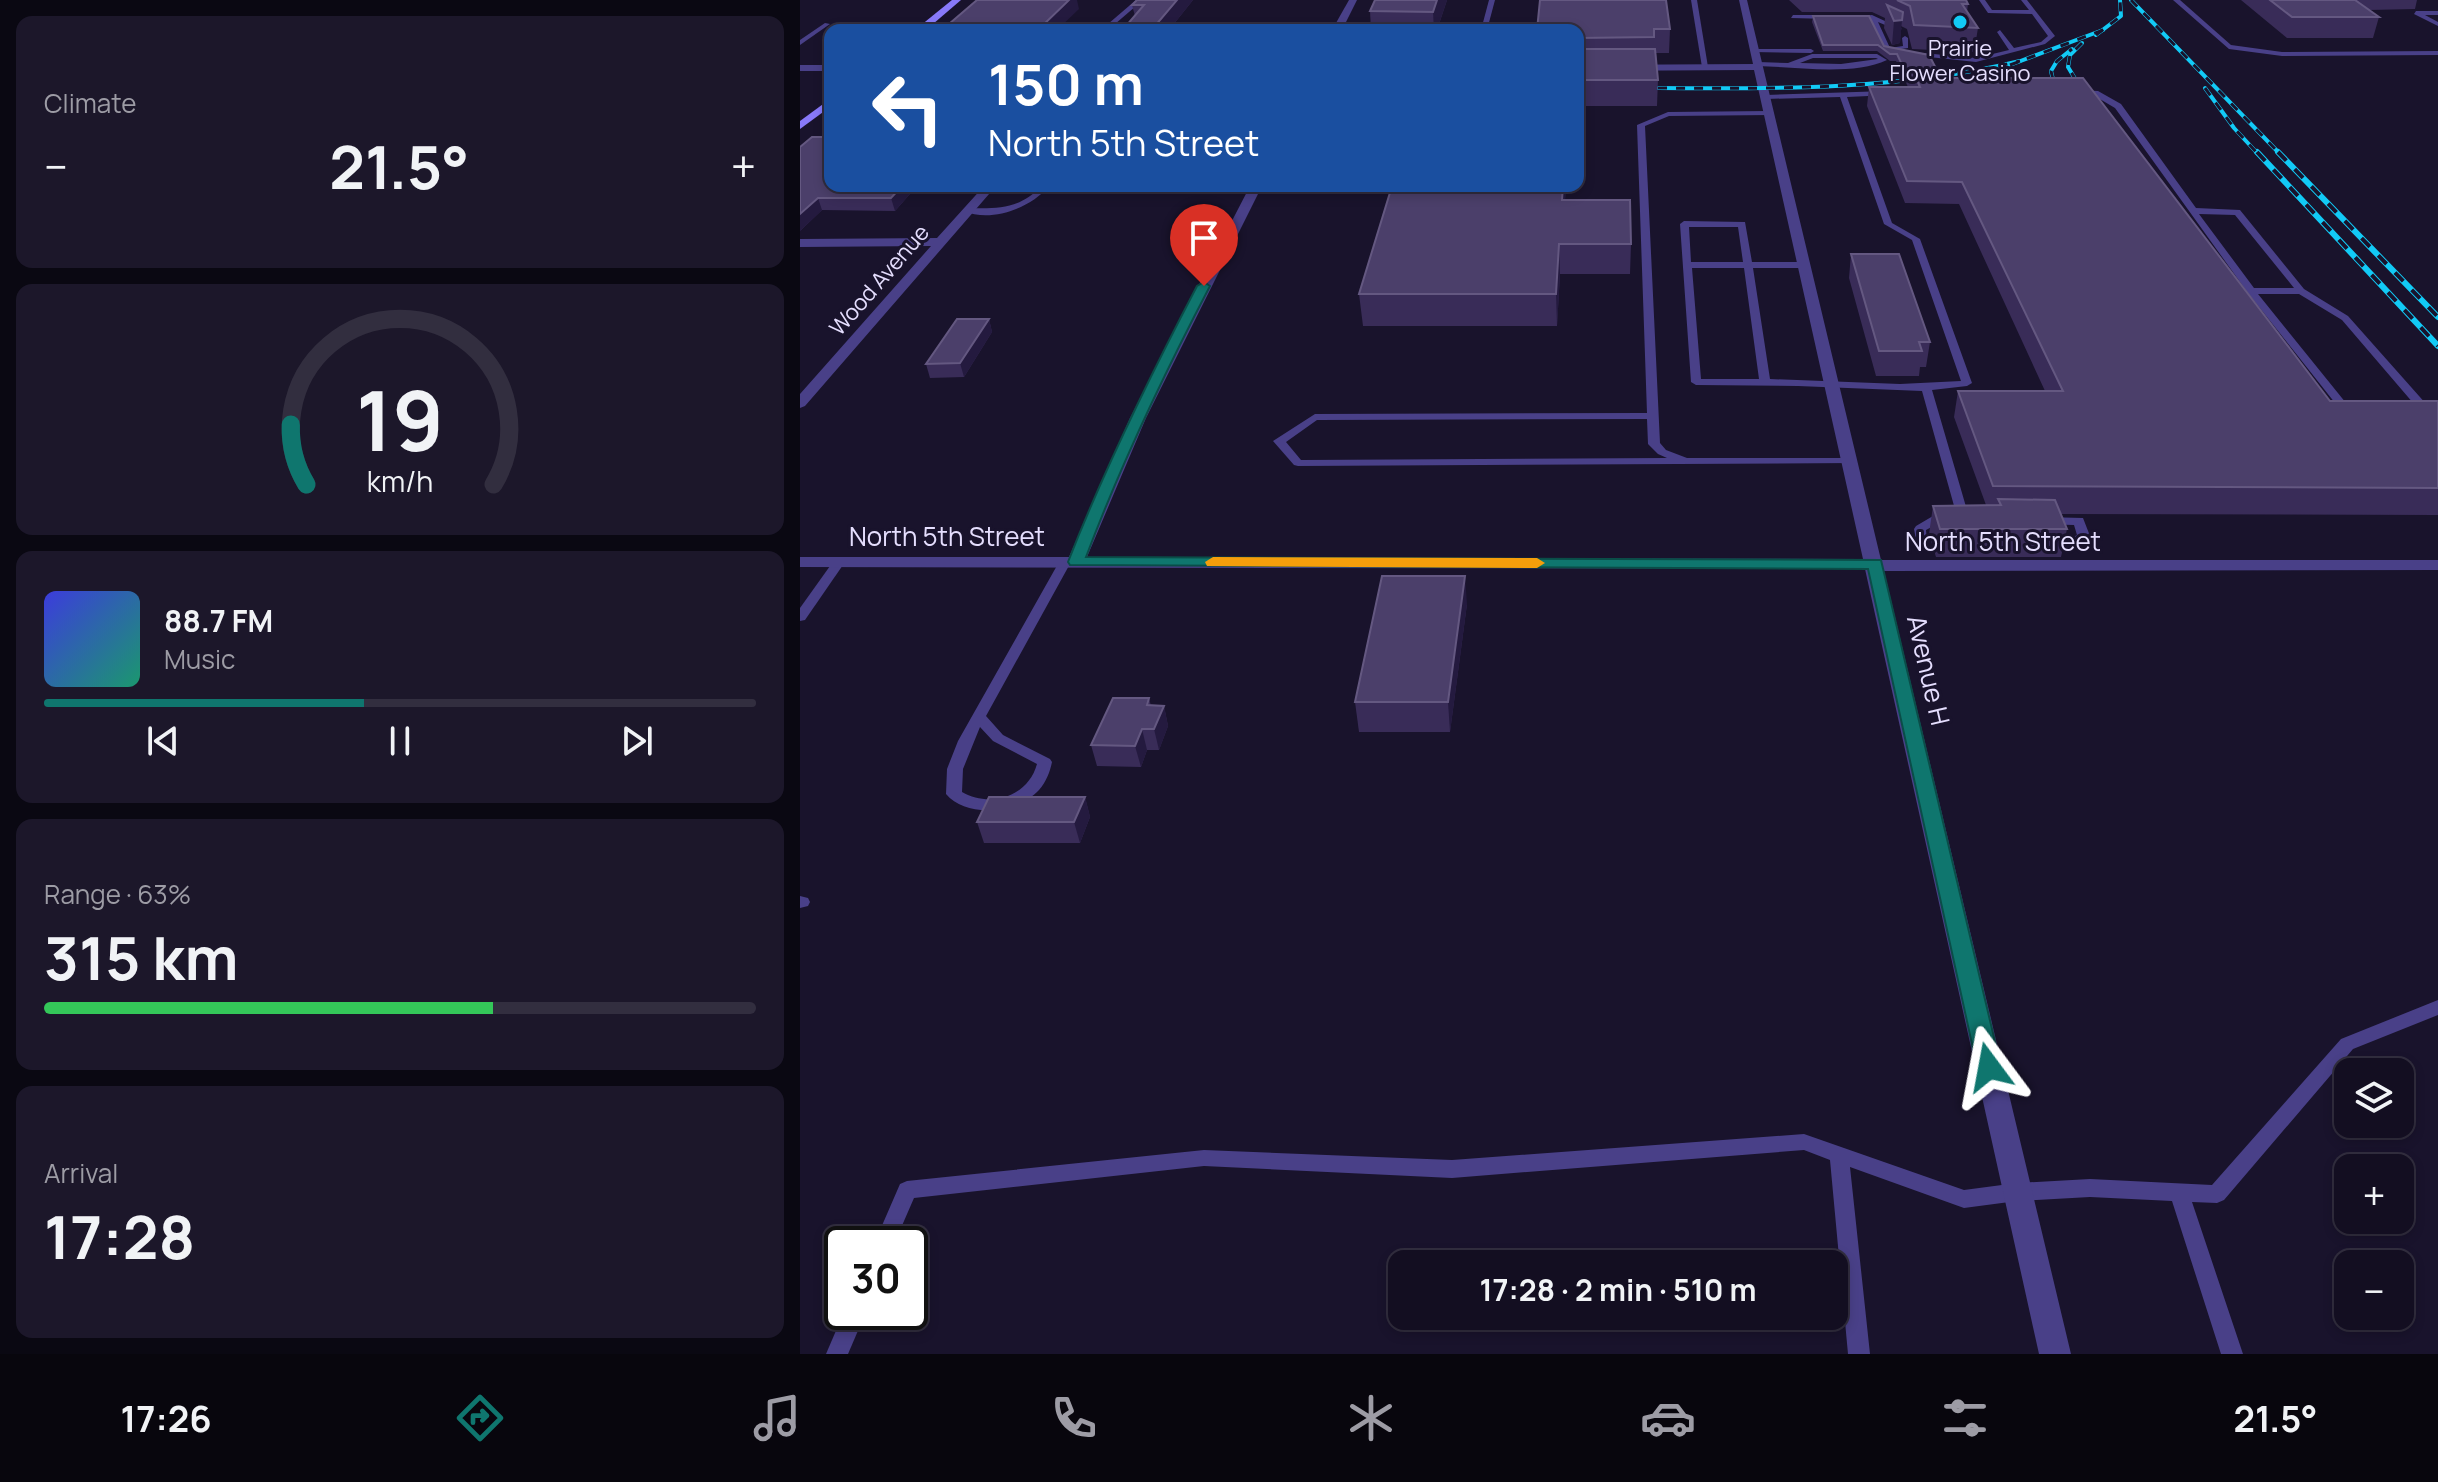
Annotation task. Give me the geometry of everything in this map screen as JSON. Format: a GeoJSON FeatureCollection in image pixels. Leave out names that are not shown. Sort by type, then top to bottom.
{"type":"FeatureCollection","features":[{"type":"Feature","properties":{"kind":"main road"},"geometry":{"type":"LineString","coordinates":[[927,24],[957,0]]}},
{"type":"Feature","properties":{"kind":"main road"},"geometry":{"type":"LineString","coordinates":[[800,126],[824,107]]}},
{"type":"Feature","properties":{"kind":"street"},"geometry":{"type":"LineString","coordinates":[[1340,24],[1353,0]]}},
{"type":"Feature","properties":{"kind":"street","name":"Avenue H"},"geometry":{"type":"LineString","coordinates":[[1743,0],[2055,1354]]}},
{"type":"Feature","properties":{"kind":"street"},"geometry":{"type":"LineString","coordinates":[[1584,68],[1758,66]]}},
{"type":"Feature","properties":{"kind":"street"},"geometry":{"type":"LineString","coordinates":[[800,68],[824,68]]}},
{"type":"Feature","properties":{"kind":"street","name":"Wood Avenue"},"geometry":{"type":"LineString","coordinates":[[800,403],[985,192]]}},
{"type":"Feature","properties":{"kind":"street"},"geometry":{"type":"LineString","coordinates":[[1070,562],[1164,361],[1253,192]]}},
{"type":"Feature","properties":{"kind":"street"},"geometry":{"type":"LineString","coordinates":[[800,243],[941,242]]}},
{"type":"Feature","properties":{"kind":"street","name":"North 5th Street"},"geometry":{"type":"LineString","coordinates":[[800,562],[1875,564],[1893,567],[2438,565]]}},
{"type":"Feature","properties":{"kind":"lane"},"geometry":{"type":"LineString","coordinates":[[1111,24],[1140,0]]}},
{"type":"Feature","properties":{"kind":"lane"},"geometry":{"type":"LineString","coordinates":[[1486,24],[1492,0]]}},
{"type":"Feature","properties":{"kind":"lane"},"geometry":{"type":"LineString","coordinates":[[1694,0],[1705,67]]}},
{"type":"Feature","properties":{"kind":"lane"},"geometry":{"type":"LineString","coordinates":[[1982,0],[1990,12],[2033,12]]}},
{"type":"Feature","properties":{"kind":"lane"},"geometry":{"type":"LineString","coordinates":[[1888,50],[1953,60],[1976,60],[2043,43],[2052,36],[2024,0]]}},
{"type":"Feature","properties":{"kind":"lane"},"geometry":{"type":"LineString","coordinates":[[2176,0],[2229,47],[2239,50],[2282,54],[2438,53]]}},
{"type":"Feature","properties":{"kind":"lane"},"geometry":{"type":"LineString","coordinates":[[2438,13],[2416,13],[2438,24]]}},
{"type":"Feature","properties":{"kind":"lane"},"geometry":{"type":"LineString","coordinates":[[1755,51],[1888,50],[1906,47],[1904,35],[1872,17],[1793,17]]}},
{"type":"Feature","properties":{"kind":"lane"},"geometry":{"type":"LineString","coordinates":[[1872,17],[1888,50]]}},
{"type":"Feature","properties":{"kind":"lane"},"geometry":{"type":"LineString","coordinates":[[800,43],[824,26]]}},
{"type":"Feature","properties":{"kind":"lane"},"geometry":{"type":"LineString","coordinates":[[2000,32],[2013,51]]}},
{"type":"Feature","properties":{"kind":"lane"},"geometry":{"type":"LineString","coordinates":[[1758,66],[1875,63],[1884,60],[1877,56],[1812,56],[1791,64]]}},
{"type":"Feature","properties":{"kind":"lane"},"geometry":{"type":"LineString","coordinates":[[1766,97],[1904,92]]}},
{"type":"Feature","properties":{"kind":"lane"},"geometry":{"type":"LineString","coordinates":[[2069,92],[2095,93],[2118,106],[2251,291],[2343,406],[2359,407]]}},
{"type":"Feature","properties":{"kind":"lane"},"geometry":{"type":"LineString","coordinates":[[1765,383],[1742,224],[1684,224],[1696,382],[1832,384],[1927,390],[1967,383],[1916,239],[1888,224],[1843,95]]}},
{"type":"Feature","properties":{"kind":"lane"},"geometry":{"type":"LineString","coordinates":[[1686,461],[1662,452],[1654,444],[1641,125],[1668,114],[1769,113]]}},
{"type":"Feature","properties":{"kind":"lane"},"geometry":{"type":"LineString","coordinates":[[968,211],[1007,211],[1024,206],[1039,192]]}},
{"type":"Feature","properties":{"kind":"lane"},"geometry":{"type":"LineString","coordinates":[[2193,211],[2237,212],[2301,291],[2345,318],[2423,407],[2407,407]]}},
{"type":"Feature","properties":{"kind":"lane"},"geometry":{"type":"LineString","coordinates":[[1687,265],[1805,265]]}},
{"type":"Feature","properties":{"kind":"lane"},"geometry":{"type":"LineString","coordinates":[[2251,291],[2301,291]]}},
{"type":"Feature","properties":{"kind":"lane"},"geometry":{"type":"LineString","coordinates":[[1927,390],[1964,520]]}},
{"type":"Feature","properties":{"kind":"lane"},"geometry":{"type":"LineString","coordinates":[[1653,416],[1315,417],[1279,441],[1298,463],[1851,461]]}},
{"type":"Feature","properties":{"kind":"lane"},"geometry":{"type":"LineString","coordinates":[[1921,542],[1920,529],[1937,519],[1979,520]]}},
{"type":"Feature","properties":{"kind":"lane"},"geometry":{"type":"LineString","coordinates":[[2036,521],[2079,521],[2084,536],[2065,547]]}},
{"type":"Feature","properties":{"kind":"lane"},"geometry":{"type":"LineString","coordinates":[[800,617],[839,562]]}},
{"type":"Feature","properties":{"kind":"lane"},"geometry":{"type":"LineString","coordinates":[[978,716],[998,738],[1045,762],[1044,775],[1031,791],[1005,803],[985,806],[963,802],[954,794],[955,769],[978,716],[1070,562]]}},
{"type":"Feature","properties":{"kind":"lane"},"geometry":{"type":"LineString","coordinates":[[892,1226],[907,1190],[1204,1158],[1452,1169],[1804,1142],[1964,1199],[2090,1188],[2217,1194],[2347,1044],[2438,1007]]}},
{"type":"Feature","properties":{"kind":"lane"},"geometry":{"type":"LineString","coordinates":[[1839,1155],[1859,1354]]}},
{"type":"Feature","properties":{"kind":"lane"},"geometry":{"type":"LineString","coordinates":[[2179,1192],[2232,1354]]}},
{"type":"Feature","properties":{"kind":"lane"},"geometry":{"type":"LineString","coordinates":[[837,1354],[847,1330]]}},
{"type":"Feature","properties":{"kind":"building"},"geometry":{"type":"Polygon","coordinates":[[[977,0],[1069,0],[1044,24],[949,24],[977,0]]]}},
{"type":"Feature","properties":{"kind":"building"},"geometry":{"type":"Polygon","coordinates":[[[1137,0],[1177,0],[1157,24],[1128,24],[1144,5],[1132,5],[1137,0]]]}},
{"type":"Feature","properties":{"kind":"building"},"geometry":{"type":"Polygon","coordinates":[[[1375,0],[1437,0],[1433,12],[1370,11],[1375,0]]]}},
{"type":"Feature","properties":{"kind":"building"},"geometry":{"type":"Polygon","coordinates":[[[1540,0],[1666,0],[1670,29],[1654,29],[1654,37],[1584,38],[1584,24],[1538,24],[1540,0]]]}},
{"type":"Feature","properties":{"kind":"building"},"geometry":{"type":"Polygon","coordinates":[[[1897,0],[1966,0],[1968,4],[1962,4],[1978,28],[1914,25],[1910,6],[1897,0]]]}},
{"type":"Feature","properties":{"kind":"building"},"geometry":{"type":"Polygon","coordinates":[[[2270,0],[2355,0],[2379,17],[2292,17],[2270,0]]]}},
{"type":"Feature","properties":{"kind":"building"},"geometry":{"type":"Polygon","coordinates":[[[1887,5],[1903,12],[1902,20],[1894,21],[1887,5]]]}},
{"type":"Feature","properties":{"kind":"building"},"geometry":{"type":"Polygon","coordinates":[[[1813,16],[1869,16],[1884,46],[1929,55],[1941,78],[1909,80],[1897,54],[1890,54],[1878,45],[1823,45],[1813,16]]]}},
{"type":"Feature","properties":{"kind":"building"},"geometry":{"type":"Polygon","coordinates":[[[1584,49],[1655,49],[1658,80],[1584,80],[1584,49]]]}},
{"type":"Feature","properties":{"kind":"building"},"geometry":{"type":"Polygon","coordinates":[[[1916,78],[2083,78],[2330,401],[2438,401],[2438,488],[1993,486],[1958,391],[2063,391],[1962,182],[1907,181],[1869,87],[1920,87],[1916,78]]]}},
{"type":"Feature","properties":{"kind":"building"},"geometry":{"type":"Polygon","coordinates":[[[812,137],[824,137],[824,192],[896,192],[891,198],[818,198],[800,214],[800,147],[812,137]]]}},
{"type":"Feature","properties":{"kind":"building"},"geometry":{"type":"Polygon","coordinates":[[[1390,192],[1563,192],[1562,200],[1630,200],[1631,244],[1559,244],[1556,294],[1359,294],[1390,192]]]}},
{"type":"Feature","properties":{"kind":"building"},"geometry":{"type":"Polygon","coordinates":[[[1851,254],[1899,254],[1930,342],[1919,342],[1922,351],[1879,351],[1851,254]]]}},
{"type":"Feature","properties":{"kind":"building"},"geometry":{"type":"Polygon","coordinates":[[[957,319],[989,319],[960,363],[926,364],[957,319]]]}},
{"type":"Feature","properties":{"kind":"building"},"geometry":{"type":"Polygon","coordinates":[[[1998,499],[2055,500],[2067,529],[1940,529],[1933,506],[2001,505],[1998,499]]]}},
{"type":"Feature","properties":{"kind":"building"},"geometry":{"type":"Polygon","coordinates":[[[1382,576],[1465,576],[1448,702],[1355,702],[1382,576]]]}},
{"type":"Feature","properties":{"kind":"building"},"geometry":{"type":"Polygon","coordinates":[[[1113,698],[1149,698],[1147,705],[1164,706],[1154,729],[1142,729],[1135,746],[1091,745],[1113,698]]]}},
{"type":"Feature","properties":{"kind":"building"},"geometry":{"type":"Polygon","coordinates":[[[989,797],[1085,797],[1074,822],[977,822],[989,797]]]}},
{"type":"Feature","properties":{"kind":"railway"},"geometry":{"type":"LineString","coordinates":[[2102,30],[2121,16],[2120,0]]}},
{"type":"Feature","properties":{"kind":"railway"},"geometry":{"type":"LineString","coordinates":[[2131,0],[2280,154]]}},
{"type":"Feature","properties":{"kind":"railway"},"geometry":{"type":"LineString","coordinates":[[2010,65],[2102,30]]}},
{"type":"Feature","properties":{"kind":"railway"},"geometry":{"type":"LineString","coordinates":[[2096,35],[2102,30]]}},
{"type":"Feature","properties":{"kind":"railway"},"geometry":{"type":"LineString","coordinates":[[2082,43],[2070,55],[2068,67],[2086,97]]}},
{"type":"Feature","properties":{"kind":"railway"},"geometry":{"type":"LineString","coordinates":[[2057,97],[2051,71],[2057,61],[2072,49]]}},
{"type":"Feature","properties":{"kind":"railway"},"geometry":{"type":"LineString","coordinates":[[1658,88],[1795,88],[1885,83],[1975,71],[2020,61]]}},
{"type":"Feature","properties":{"kind":"railway"},"geometry":{"type":"LineString","coordinates":[[2205,88],[2234,128],[2258,154]]}},
{"type":"Feature","properties":{"kind":"railway"},"geometry":{"type":"LineString","coordinates":[[2257,152],[2438,346]]}},
{"type":"Feature","properties":{"kind":"railway"},"geometry":{"type":"LineString","coordinates":[[2278,152],[2438,317]]}},
{"type":"Feature","properties":{"kind":"slow traffic"},"geometry":{"type":"LineString","coordinates":[[1213,562],[1537,563]]}},
{"type":"Feature","properties":{"kind":"place","name":"Prairie Flower Casino"},"geometry":{"type":"Point","coordinates":[1960,22]}},
{"type":"Feature","properties":{"kind":"route"},"geometry":{"type":"LineString","coordinates":[[1204,286],[1164,361],[1101,497],[1076,562],[1875,564],[1989,1067]]}}]}
